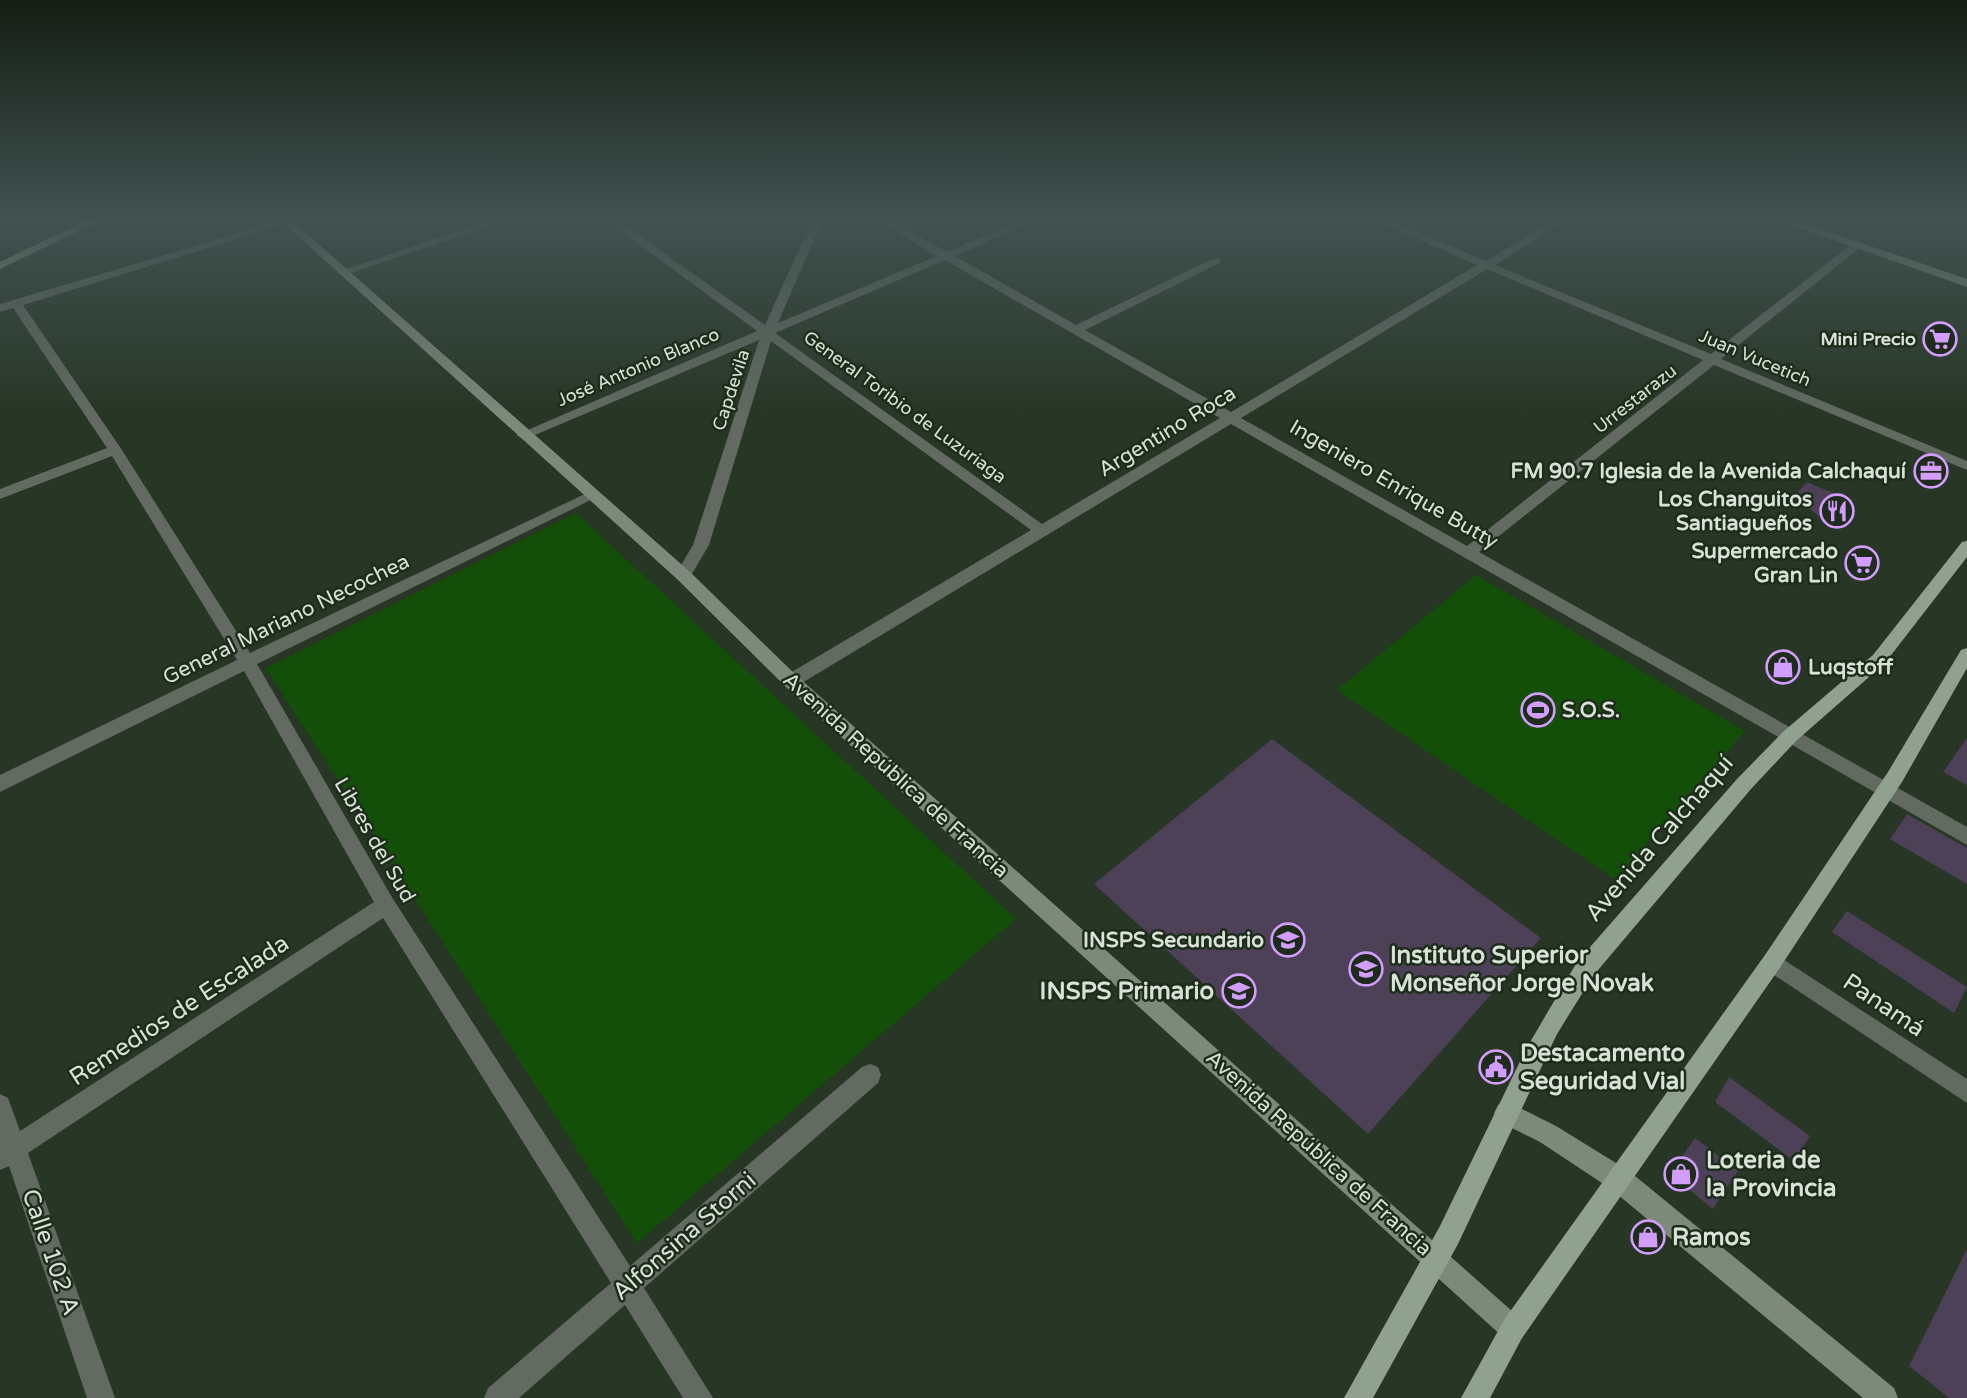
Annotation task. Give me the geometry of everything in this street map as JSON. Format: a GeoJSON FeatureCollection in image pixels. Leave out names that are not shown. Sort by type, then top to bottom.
{"type":"FeatureCollection","features":[{"type":"Feature","properties":{"kind":"main road","name":"Avenida República de Francia"},"geometry":{"type":"LineString","coordinates":[[356,283],[523,435],[684,575],[791,681],[1513,1329]]}},
{"type":"Feature","properties":{"kind":"main road","name":"Avenida Calchaquí"},"geometry":{"type":"LineString","coordinates":[[1358,1398],[1437,1258],[1506,1113],[1569,992],[1585,969],[1744,784],[1790,736],[1879,659],[1967,546]]}},
{"type":"Feature","properties":{"kind":"main road"},"geometry":{"type":"LineString","coordinates":[[1475,1398],[1513,1329],[1772,962],[1885,791],[1967,654]]}},
{"type":"Feature","properties":{"kind":"main road"},"geometry":{"type":"LineString","coordinates":[[1506,1113],[1548,1134],[1620,1180],[1884,1398]]}},
{"type":"Feature","properties":{"kind":"street"},"geometry":{"type":"LineString","coordinates":[[8,306],[81,283]]}},
{"type":"Feature","properties":{"kind":"street","name":"General Toribio de Luzuriaga"},"geometry":{"type":"LineString","coordinates":[[700,283],[1041,530]]}},
{"type":"Feature","properties":{"kind":"street","name":"Capdevila"},"geometry":{"type":"LineString","coordinates":[[684,575],[701,545],[768,331],[789,283]]}},
{"type":"Feature","properties":{"kind":"street","name":"José Antonio Blanco"},"geometry":{"type":"LineString","coordinates":[[523,435],[882,283]]}},
{"type":"Feature","properties":{"kind":"street","name":"Ingeniero Enrique Butty"},"geometry":{"type":"LineString","coordinates":[[994,283],[1967,837]]}},
{"type":"Feature","properties":{"kind":"street"},"geometry":{"type":"LineString","coordinates":[[1075,330],[1171,283]]}},
{"type":"Feature","properties":{"kind":"street","name":"Argentino Roca"},"geometry":{"type":"LineString","coordinates":[[791,681],[1456,283]]}},
{"type":"Feature","properties":{"kind":"street","name":"Juan Vucetich"},"geometry":{"type":"LineString","coordinates":[[1530,283],[1967,466]]}},
{"type":"Feature","properties":{"kind":"street","name":"Urrestarazu"},"geometry":{"type":"LineString","coordinates":[[1468,553],[1809,283]]}},
{"type":"Feature","properties":{"kind":"street","name":"Libres del Sud"},"geometry":{"type":"LineString","coordinates":[[8,306],[115,450],[247,662],[386,905],[699,1398]]}},
{"type":"Feature","properties":{"kind":"street"},"geometry":{"type":"LineString","coordinates":[[0,494],[115,450]]}},
{"type":"Feature","properties":{"kind":"street","name":"General Mariano Necochea"},"geometry":{"type":"LineString","coordinates":[[0,784],[592,496]]}},
{"type":"Feature","properties":{"kind":"street","name":"Remedios de Escalada"},"geometry":{"type":"LineString","coordinates":[[7,1154],[386,905]]}},
{"type":"Feature","properties":{"kind":"street","name":"Panamá"},"geometry":{"type":"LineString","coordinates":[[1772,962],[1967,1092]]}},
{"type":"Feature","properties":{"kind":"street","name":"Alfonsina Storni"},"geometry":{"type":"LineString","coordinates":[[498,1398],[870,1074]]}},
{"type":"Feature","properties":{"kind":"street","name":"Calle 102 A"},"geometry":{"type":"LineString","coordinates":[[0,1106],[7,1154],[101,1398]]}},
{"type":"Feature","properties":{"kind":"green space"},"geometry":{"type":"Polygon","coordinates":[[[576,513],[1016,919],[637,1243],[266,668],[576,513]]]}},
{"type":"Feature","properties":{"kind":"green space","name":"S.O.S."},"geometry":{"type":"Polygon","coordinates":[[[1476,575],[1745,731],[1616,880],[1337,690],[1476,575]]]}},
{"type":"Feature","properties":{"kind":"building"},"geometry":{"type":"Polygon","coordinates":[[[1807,482],[1845,498],[1826,521],[1793,497],[1807,482]]]}},
{"type":"Feature","properties":{"kind":"building"},"geometry":{"type":"Polygon","coordinates":[[[1967,738],[1967,785],[1943,772],[1967,738]]]}},
{"type":"Feature","properties":{"kind":"building"},"geometry":{"type":"Polygon","coordinates":[[[1272,739],[1541,938],[1368,1134],[1094,884],[1272,739]]]}},
{"type":"Feature","properties":{"kind":"building"},"geometry":{"type":"Polygon","coordinates":[[[1907,814],[1967,848],[1967,884],[1890,839],[1907,814]]]}},
{"type":"Feature","properties":{"kind":"building"},"geometry":{"type":"Polygon","coordinates":[[[1847,911],[1967,987],[1954,1013],[1832,932],[1847,911]]]}},
{"type":"Feature","properties":{"kind":"building"},"geometry":{"type":"Polygon","coordinates":[[[1729,1077],[1810,1136],[1794,1161],[1715,1102],[1729,1077]]]}},
{"type":"Feature","properties":{"kind":"building"},"geometry":{"type":"Polygon","coordinates":[[[1695,1138],[1738,1171],[1713,1209],[1670,1174],[1695,1138]]]}},
{"type":"Feature","properties":{"kind":"building"},"geometry":{"type":"Polygon","coordinates":[[[1967,1249],[1967,1398],[1949,1398],[1909,1366],[1967,1249]]]}},
{"type":"Feature","properties":{"kind":"place","name":"Mini Precio"},"geometry":{"type":"Point","coordinates":[1940,339]}},
{"type":"Feature","properties":{"kind":"place","name":"FM 90.7 Iglesia de la Avenida Calchaquí"},"geometry":{"type":"Point","coordinates":[1931,471]}},
{"type":"Feature","properties":{"kind":"place","name":"Los Changuitos Santiagueños"},"geometry":{"type":"Point","coordinates":[1837,511]}},
{"type":"Feature","properties":{"kind":"place","name":"Supermercado Gran Lin"},"geometry":{"type":"Point","coordinates":[1862,563]}},
{"type":"Feature","properties":{"kind":"place","name":"Luqstoff"},"geometry":{"type":"Point","coordinates":[1783,667]}},
{"type":"Feature","properties":{"kind":"place","name":"S.O.S."},"geometry":{"type":"Point","coordinates":[1538,710]}},
{"type":"Feature","properties":{"kind":"place","name":"INSPS Secundario"},"geometry":{"type":"Point","coordinates":[1288,940]}},
{"type":"Feature","properties":{"kind":"place","name":"Instituto Superior Monseñor Jorge Novak"},"geometry":{"type":"Point","coordinates":[1366,969]}},
{"type":"Feature","properties":{"kind":"place","name":"INSPS Primario"},"geometry":{"type":"Point","coordinates":[1239,991]}},
{"type":"Feature","properties":{"kind":"place","name":"Destacamento Seguridad Vial"},"geometry":{"type":"Point","coordinates":[1496,1067]}},
{"type":"Feature","properties":{"kind":"place","name":"Loteria de la Provincia"},"geometry":{"type":"Point","coordinates":[1681,1174]}},
{"type":"Feature","properties":{"kind":"place","name":"Ramos"},"geometry":{"type":"Point","coordinates":[1648,1237]}}]}
